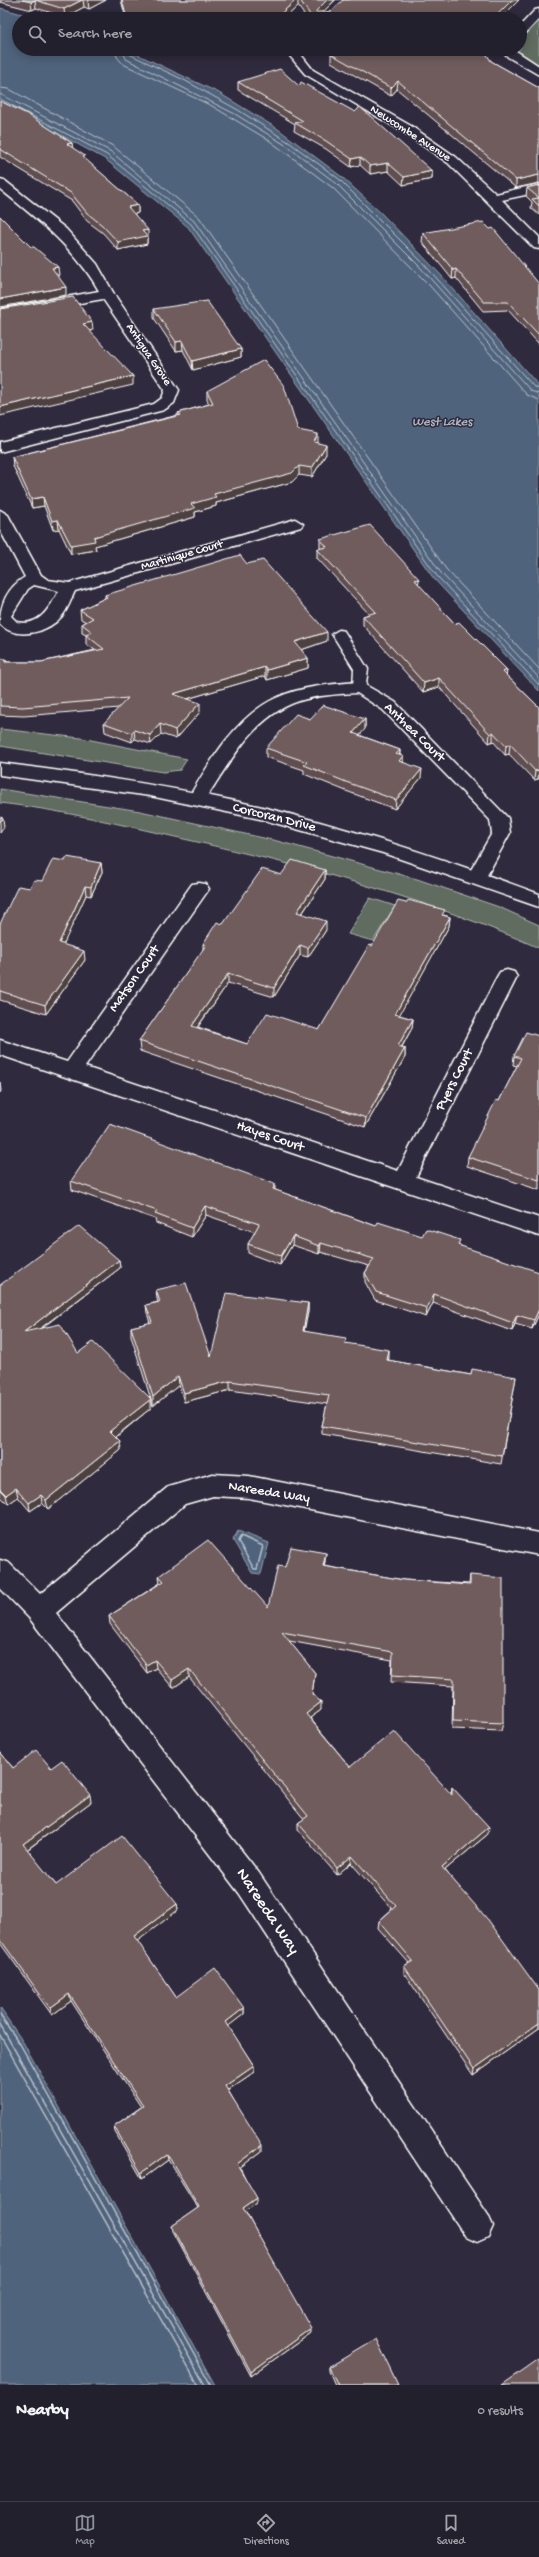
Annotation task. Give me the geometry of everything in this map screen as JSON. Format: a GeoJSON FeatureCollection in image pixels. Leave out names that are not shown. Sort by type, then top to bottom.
{"type":"FeatureCollection","features":[{"type":"Feature","properties":{"kind":"street"},"geometry":{"type":"LineString","coordinates":[[330,12],[343,0]]}},
{"type":"Feature","properties":{"kind":"street"},"geometry":{"type":"LineString","coordinates":[[527,25],[539,12]]}},
{"type":"Feature","properties":{"kind":"street","name":"Newcombe Avenue"},"geometry":{"type":"LineString","coordinates":[[296,56],[309,72],[407,129],[452,160],[493,198],[539,245]]}},
{"type":"Feature","properties":{"kind":"street"},"geometry":{"type":"LineString","coordinates":[[512,56],[539,71]]}},
{"type":"Feature","properties":{"kind":"street","name":"Antigua Grove"},"geometry":{"type":"LineString","coordinates":[[0,183],[6,193],[61,232],[92,267],[108,294],[172,390],[169,400],[159,407],[0,448]]}},
{"type":"Feature","properties":{"kind":"street"},"geometry":{"type":"LineString","coordinates":[[493,198],[539,188]]}},
{"type":"Feature","properties":{"kind":"street"},"geometry":{"type":"LineString","coordinates":[[0,314],[108,294]]}},
{"type":"Feature","properties":{"kind":"street"},"geometry":{"type":"LineString","coordinates":[[0,515],[34,578],[22,586],[2,617],[10,626],[26,629],[38,626],[55,614],[69,588]]}},
{"type":"Feature","properties":{"kind":"street","name":"Martinique Court"},"geometry":{"type":"LineString","coordinates":[[34,578],[43,584],[69,588],[295,524]]}},
{"type":"Feature","properties":{"kind":"street"},"geometry":{"type":"LineString","coordinates":[[197,799],[223,758],[271,708],[294,697],[360,687]]}},
{"type":"Feature","properties":{"kind":"street","name":"Anthea Court"},"geometry":{"type":"LineString","coordinates":[[360,687],[389,706],[499,818],[501,833],[477,877]]}},
{"type":"Feature","properties":{"kind":"street","name":"Corcoran Drive"},"geometry":{"type":"LineString","coordinates":[[0,768],[88,780],[197,799],[296,822],[398,851],[477,877],[539,901]]}},
{"type":"Feature","properties":{"kind":"street","name":"Matson Court"},"geometry":{"type":"LineString","coordinates":[[72,1070],[199,889]]}},
{"type":"Feature","properties":{"kind":"street","name":"Pyers Court"},"geometry":{"type":"LineString","coordinates":[[404,1182],[507,978]]}},
{"type":"Feature","properties":{"kind":"street","name":"Hayes Court"},"geometry":{"type":"LineString","coordinates":[[0,1047],[539,1227]]}},
{"type":"Feature","properties":{"kind":"street","name":"Nareeda Way"},"geometry":{"type":"LineString","coordinates":[[39,1612],[177,1495],[213,1485],[249,1487],[539,1544]]}},
{"type":"Feature","properties":{"kind":"street","name":"Nareeda Way"},"geometry":{"type":"LineString","coordinates":[[0,1571],[39,1612],[249,1884],[477,2226]]}},
{"type":"Feature","properties":{"kind":"lane"},"geometry":{"type":"LineString","coordinates":[[339,634],[361,669],[360,687]]}},
{"type":"Feature","properties":{"kind":"green space"},"geometry":{"type":"Polygon","coordinates":[[[539,19],[539,66],[521,56],[527,56],[527,32],[539,19]]]}},
{"type":"Feature","properties":{"kind":"green space"},"geometry":{"type":"Polygon","coordinates":[[[0,729],[81,738],[187,759],[180,770],[163,772],[0,746],[0,729]]]}},
{"type":"Feature","properties":{"kind":"green space"},"geometry":{"type":"Polygon","coordinates":[[[0,789],[140,811],[277,841],[417,879],[499,907],[539,925],[539,948],[453,914],[319,872],[229,849],[115,823],[0,803],[0,789]]]}},
{"type":"Feature","properties":{"kind":"green space"},"geometry":{"type":"Polygon","coordinates":[[[370,898],[395,906],[373,941],[348,934],[370,898]]]}},
{"type":"Feature","properties":{"kind":"water","name":"West Lakes"},"geometry":{"type":"Polygon","coordinates":[[[0,8],[15,12],[12,12],[12,56],[141,56],[219,93],[278,129],[342,177],[382,214],[440,274],[539,386],[539,691],[434,579],[188,227],[105,159],[0,102],[0,8]]]}},
{"type":"Feature","properties":{"kind":"water"},"geometry":{"type":"Polygon","coordinates":[[[238,1531],[269,1543],[261,1574],[252,1573],[233,1540],[238,1531]]]}},
{"type":"Feature","properties":{"kind":"water"},"geometry":{"type":"Polygon","coordinates":[[[0,2008],[23,2042],[215,2385],[0,2385],[0,2008]]]}},
{"type":"Feature","properties":{"kind":"building"},"geometry":{"type":"Polygon","coordinates":[[[22,0],[35,0],[31,2],[22,0]]]}},
{"type":"Feature","properties":{"kind":"building"},"geometry":{"type":"Polygon","coordinates":[[[35,0],[82,0],[64,9],[35,0]]]}},
{"type":"Feature","properties":{"kind":"building"},"geometry":{"type":"Polygon","coordinates":[[[122,0],[296,0],[283,12],[125,12],[122,0]]]}},
{"type":"Feature","properties":{"kind":"building"},"geometry":{"type":"Polygon","coordinates":[[[300,0],[327,0],[315,12],[308,12],[300,0]]]}},
{"type":"Feature","properties":{"kind":"building"},"geometry":{"type":"Polygon","coordinates":[[[343,0],[512,0],[500,12],[330,12],[343,0]]]}},
{"type":"Feature","properties":{"kind":"building"},"geometry":{"type":"Polygon","coordinates":[[[335,56],[488,56],[491,61],[539,88],[539,175],[516,180],[398,81],[391,88],[335,56]]]}},
{"type":"Feature","properties":{"kind":"building"},"geometry":{"type":"Polygon","coordinates":[[[280,69],[299,86],[301,82],[355,112],[360,107],[432,171],[404,177],[388,163],[370,166],[360,157],[352,159],[326,141],[295,123],[303,121],[238,82],[280,69]]]}},
{"type":"Feature","properties":{"kind":"building"},"geometry":{"type":"Polygon","coordinates":[[[0,101],[27,114],[72,143],[67,144],[85,156],[83,157],[138,205],[128,207],[148,230],[142,231],[147,236],[118,242],[102,225],[87,213],[71,193],[0,149],[0,101]]]}},
{"type":"Feature","properties":{"kind":"building"},"geometry":{"type":"Polygon","coordinates":[[[539,185],[539,198],[527,188],[539,185]]]}},
{"type":"Feature","properties":{"kind":"building"},"geometry":{"type":"Polygon","coordinates":[[[539,198],[539,206],[532,199],[539,198]]]}},
{"type":"Feature","properties":{"kind":"building"},"geometry":{"type":"Polygon","coordinates":[[[0,216],[31,247],[34,247],[58,267],[52,268],[66,287],[0,299],[0,216]]]}},
{"type":"Feature","properties":{"kind":"building"},"geometry":{"type":"Polygon","coordinates":[[[483,222],[490,229],[493,228],[539,284],[539,335],[508,302],[484,302],[456,269],[453,270],[423,233],[483,222]]]}},
{"type":"Feature","properties":{"kind":"building"},"geometry":{"type":"Polygon","coordinates":[[[73,297],[92,322],[83,324],[133,376],[0,407],[0,309],[73,297]]]}},
{"type":"Feature","properties":{"kind":"building"},"geometry":{"type":"Polygon","coordinates":[[[207,301],[241,349],[192,361],[182,341],[176,342],[154,309],[207,301]]]}},
{"type":"Feature","properties":{"kind":"building"},"geometry":{"type":"Polygon","coordinates":[[[264,360],[284,386],[298,430],[318,434],[314,442],[326,445],[312,468],[299,466],[292,473],[214,494],[216,497],[191,504],[195,508],[94,537],[95,541],[71,545],[58,520],[52,521],[43,497],[31,499],[12,457],[181,415],[178,413],[213,403],[207,391],[264,360]]]}},
{"type":"Feature","properties":{"kind":"building"},"geometry":{"type":"Polygon","coordinates":[[[370,525],[419,579],[415,580],[455,624],[459,622],[507,670],[503,672],[539,707],[539,770],[535,771],[510,744],[506,746],[493,732],[490,734],[439,678],[424,683],[363,616],[376,612],[317,549],[327,547],[320,539],[370,525]]]}},
{"type":"Feature","properties":{"kind":"building"},"geometry":{"type":"Polygon","coordinates":[[[240,555],[247,564],[263,560],[327,632],[295,642],[308,658],[267,670],[265,667],[173,694],[200,703],[175,730],[160,724],[150,735],[134,730],[132,733],[104,723],[128,698],[23,707],[0,706],[0,659],[6,659],[5,662],[41,662],[104,649],[86,635],[92,632],[82,624],[93,618],[80,610],[107,597],[105,595],[240,555]]]}},
{"type":"Feature","properties":{"kind":"building"},"geometry":{"type":"Polygon","coordinates":[[[323,705],[365,719],[353,733],[400,750],[396,754],[403,756],[399,761],[422,769],[396,800],[304,765],[307,762],[266,748],[296,714],[310,719],[323,705]]]}},
{"type":"Feature","properties":{"kind":"building"},"geometry":{"type":"Polygon","coordinates":[[[67,857],[101,863],[91,887],[85,886],[59,943],[84,951],[45,1005],[0,991],[0,924],[18,886],[30,888],[34,880],[42,881],[53,859],[65,861],[67,857]]]}},
{"type":"Feature","properties":{"kind":"building"},"geometry":{"type":"Polygon","coordinates":[[[292,860],[325,870],[297,912],[326,921],[308,948],[300,945],[274,988],[228,974],[192,1026],[247,1044],[267,1013],[319,1030],[369,945],[372,946],[398,901],[406,903],[408,900],[445,910],[442,915],[450,917],[395,1014],[413,1019],[398,1046],[405,1048],[366,1118],[139,1041],[206,945],[203,944],[217,922],[223,924],[262,869],[281,875],[292,860]]]}},
{"type":"Feature","properties":{"kind":"building"},"geometry":{"type":"Polygon","coordinates":[[[526,1032],[539,1036],[539,1180],[468,1157],[496,1100],[499,1101],[521,1058],[514,1056],[526,1032]]]}},
{"type":"Feature","properties":{"kind":"building"},"geometry":{"type":"Polygon","coordinates":[[[110,1124],[275,1184],[273,1189],[376,1226],[378,1222],[422,1236],[426,1229],[460,1240],[458,1245],[539,1272],[539,1309],[534,1320],[517,1315],[513,1323],[434,1294],[427,1308],[376,1292],[365,1273],[374,1259],[321,1243],[319,1246],[293,1236],[281,1256],[248,1244],[259,1224],[205,1206],[192,1228],[155,1214],[157,1211],[71,1181],[110,1124]]]}},
{"type":"Feature","properties":{"kind":"building"},"geometry":{"type":"Polygon","coordinates":[[[79,1226],[119,1260],[24,1332],[60,1324],[78,1353],[93,1342],[151,1399],[110,1431],[120,1441],[46,1500],[41,1495],[29,1503],[16,1488],[6,1495],[0,1489],[0,1285],[79,1226]]]}},
{"type":"Feature","properties":{"kind":"building"},"geometry":{"type":"Polygon","coordinates":[[[186,1283],[211,1357],[226,1293],[308,1303],[303,1331],[346,1338],[345,1343],[389,1350],[387,1360],[471,1375],[472,1369],[516,1377],[502,1456],[322,1426],[329,1395],[230,1381],[184,1393],[178,1376],[153,1397],[131,1327],[152,1322],[146,1305],[160,1302],[156,1290],[186,1283]]]}},
{"type":"Feature","properties":{"kind":"building"},"geometry":{"type":"Polygon","coordinates":[[[208,1540],[268,1607],[278,1566],[285,1567],[291,1547],[326,1553],[323,1566],[404,1580],[470,1585],[470,1575],[503,1578],[503,1723],[453,1721],[454,1679],[392,1675],[393,1652],[282,1632],[315,1673],[312,1694],[321,1702],[306,1714],[350,1767],[394,1731],[452,1795],[452,1787],[489,1827],[442,1867],[489,1921],[539,1990],[539,2023],[474,2069],[404,1966],[413,1961],[379,1921],[396,1906],[352,1856],[337,1868],[298,1823],[308,1816],[189,1669],[172,1680],[155,1660],[146,1665],[109,1616],[164,1581],[159,1576],[208,1540]]]}},
{"type":"Feature","properties":{"kind":"building"},"geometry":{"type":"Polygon","coordinates":[[[36,1750],[51,1768],[62,1760],[90,1795],[23,1844],[56,1885],[122,1836],[177,1904],[134,1936],[176,1997],[215,1968],[244,2008],[226,2022],[254,2066],[225,2086],[262,2145],[237,2164],[257,2198],[243,2208],[311,2328],[251,2372],[172,2226],[199,2207],[167,2154],[141,2173],[114,2126],[143,2106],[69,1994],[50,2008],[0,1939],[0,1752],[13,1768],[36,1750]]]}},
{"type":"Feature","properties":{"kind":"building"},"geometry":{"type":"Polygon","coordinates":[[[376,2339],[398,2385],[338,2385],[329,2367],[376,2339]]]}},
{"type":"Feature","properties":{"kind":"building"},"geometry":{"type":"Polygon","coordinates":[[[539,2359],[539,2385],[502,2385],[539,2359]]]}}]}
